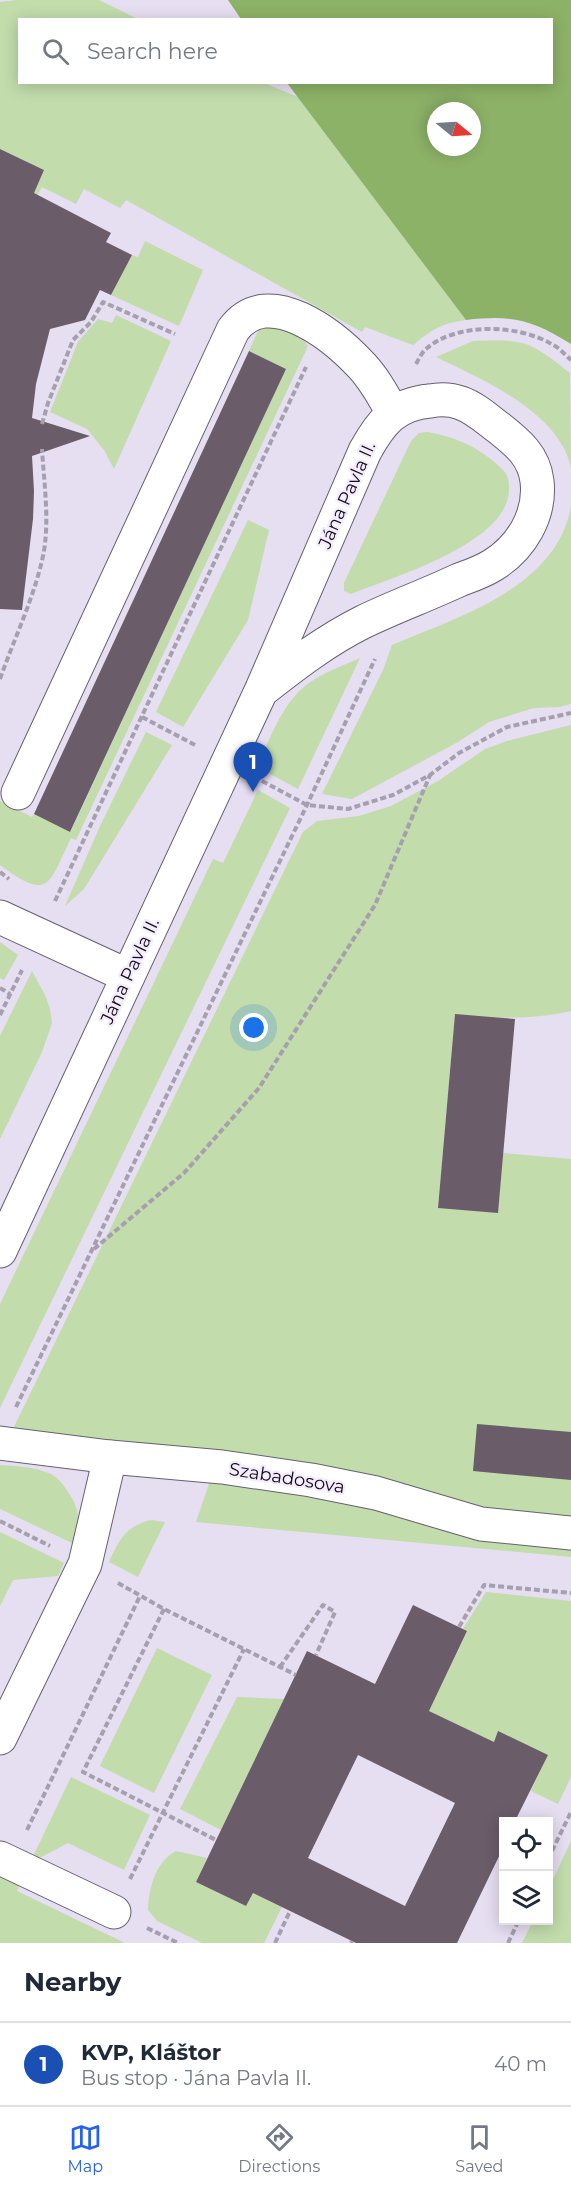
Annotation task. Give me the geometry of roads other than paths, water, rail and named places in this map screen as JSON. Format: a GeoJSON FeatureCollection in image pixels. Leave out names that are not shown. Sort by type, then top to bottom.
{"type":"FeatureCollection","features":[{"type":"Feature","properties":{"kind":"street"},"geometry":{"type":"LineString","coordinates":[[18,794],[233,330],[246,317],[267,310],[281,311],[297,318],[321,332],[362,366],[398,410]]}},
{"type":"Feature","properties":{"kind":"street","name":"Jána Pavla II."},"geometry":{"type":"LineString","coordinates":[[0,1251],[228,763],[365,451],[376,431],[398,410],[421,401],[442,399],[461,403],[477,411],[519,444],[533,462],[538,483],[536,507],[528,529],[513,549],[492,566],[363,622],[318,647],[261,691]]}},
{"type":"Feature","properties":{"kind":"street"},"geometry":{"type":"LineString","coordinates":[[0,917],[128,976]]}},
{"type":"Feature","properties":{"kind":"street","name":"Szabadosova"},"geometry":{"type":"LineString","coordinates":[[0,1443],[110,1457],[211,1466],[311,1480],[376,1493],[481,1524],[571,1533]]}},
{"type":"Feature","properties":{"kind":"street"},"geometry":{"type":"LineString","coordinates":[[0,1738],[85,1564],[110,1457]]}},
{"type":"Feature","properties":{"kind":"street"},"geometry":{"type":"LineString","coordinates":[[5,1861],[114,1912]]}},
{"type":"Feature","properties":{"kind":"place","name":"KVP, Kláštor"},"geometry":{"type":"Point","coordinates":[253,792]}}]}
